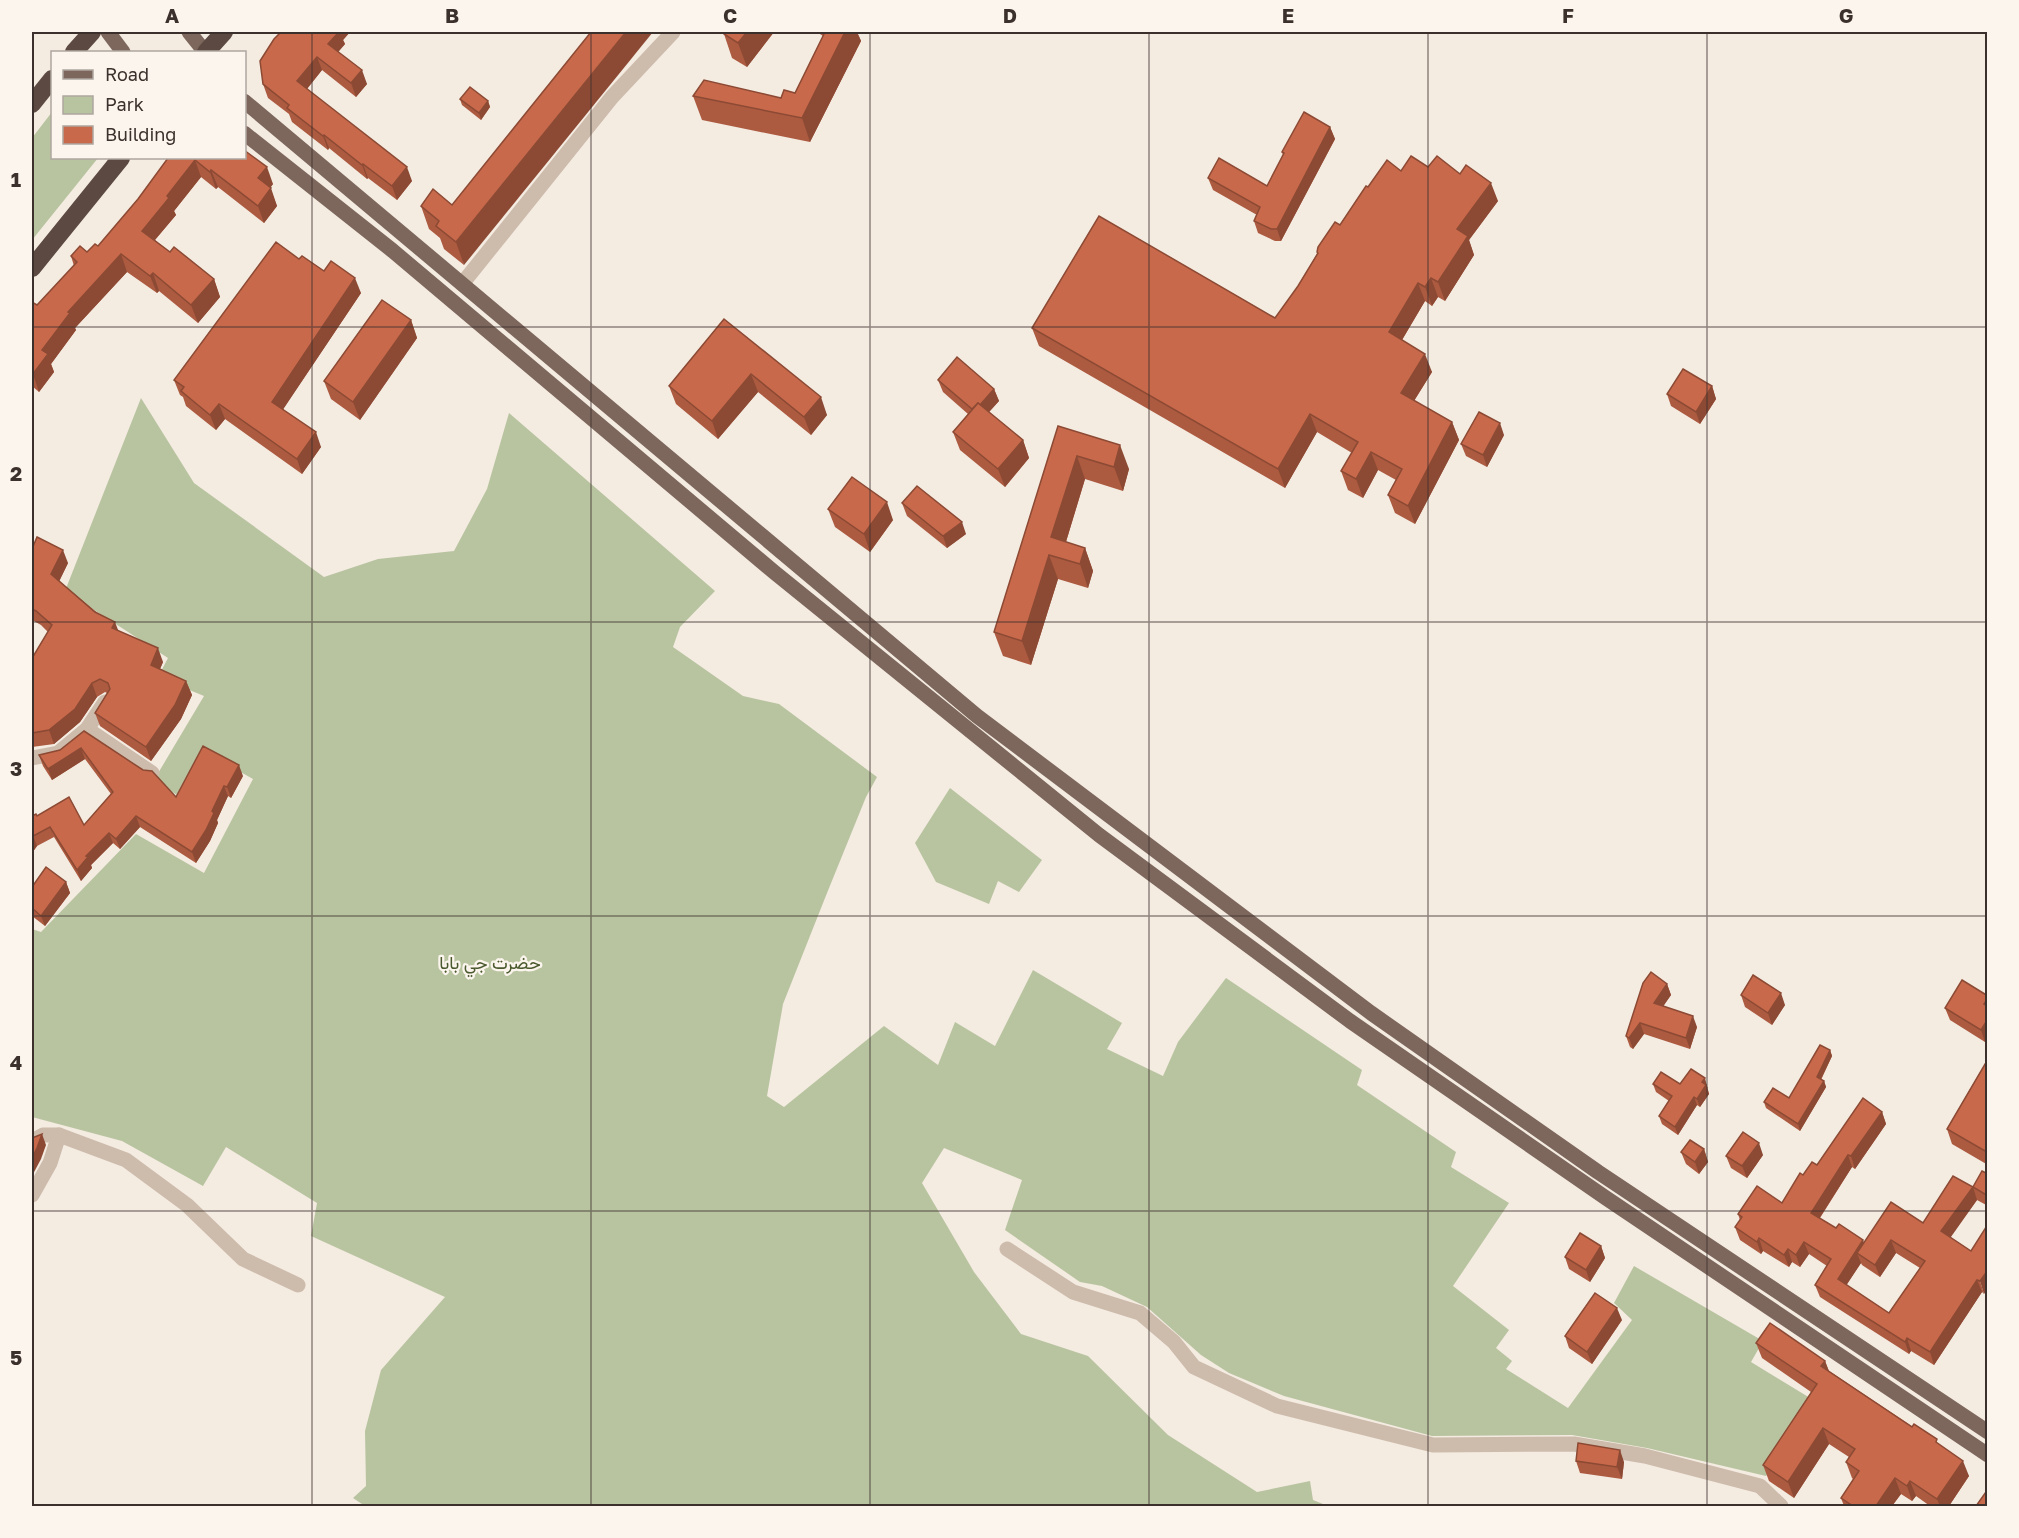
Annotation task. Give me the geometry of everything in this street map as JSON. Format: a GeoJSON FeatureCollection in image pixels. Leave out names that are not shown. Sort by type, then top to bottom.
{"type":"FeatureCollection","features":[{"type":"Feature","properties":{"kind":"highway"},"geometry":{"type":"LineString","coordinates":[[75,51],[92,32]]}},
{"type":"Feature","properties":{"kind":"highway"},"geometry":{"type":"LineString","coordinates":[[207,51],[224,32]]}},
{"type":"Feature","properties":{"kind":"highway"},"geometry":{"type":"LineString","coordinates":[[32,104],[51,80]]}},
{"type":"Feature","properties":{"kind":"highway"},"geometry":{"type":"LineString","coordinates":[[32,268],[120,159]]}},
{"type":"Feature","properties":{"kind":"main road"},"geometry":{"type":"LineString","coordinates":[[108,32],[122,51]]}},
{"type":"Feature","properties":{"kind":"main road"},"geometry":{"type":"LineString","coordinates":[[189,32],[205,51]]}},
{"type":"Feature","properties":{"kind":"main road"},"geometry":{"type":"LineString","coordinates":[[246,103],[977,716],[1371,1013],[1608,1179],[1988,1432]]}},
{"type":"Feature","properties":{"kind":"main road"},"geometry":{"type":"LineString","coordinates":[[246,135],[393,251],[774,572],[1107,841],[1350,1021],[1606,1198],[1988,1455]]}},
{"type":"Feature","properties":{"kind":"main road"},"geometry":{"type":"LineString","coordinates":[[393,251],[405,236]]}},
{"type":"Feature","properties":{"kind":"main road"},"geometry":{"type":"LineString","coordinates":[[1107,841],[1119,824]]}},
{"type":"Feature","properties":{"kind":"main road"},"geometry":{"type":"LineString","coordinates":[[1928,1415],[1937,1398]]}},
{"type":"Feature","properties":{"kind":"street"},"geometry":{"type":"LineString","coordinates":[[462,284],[612,97],[673,32]]}},
{"type":"Feature","properties":{"kind":"street"},"geometry":{"type":"LineString","coordinates":[[32,758],[58,753],[87,729],[105,702]]}},
{"type":"Feature","properties":{"kind":"street"},"geometry":{"type":"LineString","coordinates":[[87,729],[152,773]]}},
{"type":"Feature","properties":{"kind":"street"},"geometry":{"type":"LineString","coordinates":[[32,1141],[44,1136],[59,1135],[126,1160],[187,1205],[243,1259],[298,1285]]}},
{"type":"Feature","properties":{"kind":"street"},"geometry":{"type":"LineString","coordinates":[[32,1196],[50,1163],[59,1135]]}},
{"type":"Feature","properties":{"kind":"street"},"geometry":{"type":"LineString","coordinates":[[1007,1249],[1073,1292],[1140,1313],[1174,1342],[1194,1367],[1277,1406],[1432,1445],[1574,1444],[1645,1456],[1760,1486],[1781,1506]]}},
{"type":"Feature","properties":{"kind":"green space"},"geometry":{"type":"Polygon","coordinates":[[[51,113],[51,159],[97,159],[32,240],[32,138],[51,113]]]}},
{"type":"Feature","properties":{"kind":"green space","name":"حضرت جي بابا"},"geometry":{"type":"Polygon","coordinates":[[[141,398],[194,483],[324,577],[378,559],[454,551],[487,489],[509,413],[715,591],[680,627],[673,647],[743,696],[779,704],[877,777],[866,797],[783,1004],[767,1096],[784,1107],[884,1026],[938,1065],[955,1022],[995,1046],[1033,970],[1122,1023],[1107,1049],[1163,1076],[1178,1042],[1226,978],[1362,1070],[1357,1085],[1456,1152],[1451,1167],[1509,1203],[1453,1286],[1509,1330],[1496,1348],[1512,1361],[1506,1369],[1568,1408],[1632,1320],[1614,1303],[1634,1266],[1763,1341],[1751,1362],[1815,1401],[1766,1476],[1647,1448],[1572,1435],[1432,1436],[1284,1396],[1229,1373],[1201,1355],[1147,1307],[1102,1286],[1080,1282],[1005,1230],[1022,1180],[944,1148],[922,1183],[974,1272],[1021,1334],[1088,1356],[1168,1435],[1257,1492],[1310,1481],[1313,1500],[1328,1506],[365,1506],[353,1498],[366,1486],[365,1431],[381,1370],[445,1297],[311,1236],[317,1203],[226,1147],[203,1186],[122,1141],[32,1117],[32,929],[41,932],[136,834],[204,873],[253,779],[205,752],[177,795],[154,780],[204,696],[158,677],[168,658],[65,591],[141,398]]]}},
{"type":"Feature","properties":{"kind":"green space"},"geometry":{"type":"Polygon","coordinates":[[[950,788],[1042,860],[1019,892],[998,881],[989,904],[936,882],[915,843],[950,788]]]}},
{"type":"Feature","properties":{"kind":"building"},"geometry":{"type":"Polygon","coordinates":[[[281,32],[339,32],[328,44],[362,70],[351,83],[317,57],[297,81],[407,167],[392,186],[287,108],[289,105],[263,84],[260,61],[281,32]]]}},
{"type":"Feature","properties":{"kind":"building"},"geometry":{"type":"Polygon","coordinates":[[[591,32],[626,32],[456,242],[436,226],[439,221],[421,206],[433,189],[452,205],[591,32]]]}},
{"type":"Feature","properties":{"kind":"building"},"geometry":{"type":"Polygon","coordinates":[[[725,32],[747,32],[738,43],[724,34],[725,32]]]}},
{"type":"Feature","properties":{"kind":"building"},"geometry":{"type":"Polygon","coordinates":[[[825,32],[845,32],[802,118],[693,96],[704,80],[781,98],[784,90],[795,93],[825,32]]]}},
{"type":"Feature","properties":{"kind":"building"},"geometry":{"type":"Polygon","coordinates":[[[470,87],[488,101],[479,113],[460,99],[470,87]]]}},
{"type":"Feature","properties":{"kind":"building"},"geometry":{"type":"Polygon","coordinates":[[[1304,112],[1330,127],[1277,229],[1271,229],[1254,221],[1260,207],[1208,178],[1219,158],[1267,186],[1304,112]]]}},
{"type":"Feature","properties":{"kind":"building"},"geometry":{"type":"Polygon","coordinates":[[[246,151],[267,167],[258,178],[271,188],[258,206],[195,160],[167,196],[169,198],[142,231],[170,252],[174,247],[214,279],[191,305],[153,273],[150,276],[121,254],[68,312],[70,313],[42,350],[48,354],[33,374],[32,302],[37,305],[77,262],[71,256],[80,246],[87,252],[95,244],[98,246],[138,199],[167,159],[246,159],[246,151]]]}},
{"type":"Feature","properties":{"kind":"building"},"geometry":{"type":"Polygon","coordinates":[[[1411,156],[1428,167],[1437,156],[1460,174],[1466,165],[1491,183],[1457,229],[1468,236],[1438,282],[1431,278],[1425,287],[1418,283],[1389,332],[1425,354],[1401,393],[1452,422],[1408,506],[1388,495],[1402,469],[1371,452],[1356,479],[1341,471],[1358,442],[1310,414],[1278,469],[1032,328],[1099,216],[1275,318],[1298,286],[1318,253],[1318,247],[1335,222],[1340,225],[1387,160],[1401,171],[1411,156]]]}},
{"type":"Feature","properties":{"kind":"building"},"geometry":{"type":"Polygon","coordinates":[[[276,242],[299,259],[302,256],[324,271],[331,261],[355,278],[272,402],[316,432],[297,459],[219,404],[210,415],[181,391],[184,387],[174,380],[276,242]]]}},
{"type":"Feature","properties":{"kind":"building"},"geometry":{"type":"Polygon","coordinates":[[[382,300],[411,320],[353,402],[324,381],[382,300]]]}},
{"type":"Feature","properties":{"kind":"building"},"geometry":{"type":"Polygon","coordinates":[[[724,319],[821,397],[804,417],[751,374],[712,421],[669,386],[724,319]]]}},
{"type":"Feature","properties":{"kind":"building"},"geometry":{"type":"Polygon","coordinates":[[[957,357],[994,389],[980,405],[978,403],[972,409],[938,380],[957,357]]]}},
{"type":"Feature","properties":{"kind":"building"},"geometry":{"type":"Polygon","coordinates":[[[1683,369],[1712,386],[1696,412],[1667,394],[1683,369]]]}},
{"type":"Feature","properties":{"kind":"building"},"geometry":{"type":"Polygon","coordinates":[[[978,403],[1023,440],[998,469],[953,432],[978,403]]]}},
{"type":"Feature","properties":{"kind":"building"},"geometry":{"type":"Polygon","coordinates":[[[1479,412],[1500,423],[1483,455],[1461,444],[1479,412]]]}},
{"type":"Feature","properties":{"kind":"building"},"geometry":{"type":"Polygon","coordinates":[[[1058,426],[1120,445],[1114,467],[1077,456],[1051,537],[1085,548],[1080,564],[1049,555],[1022,641],[994,632],[1058,426]]]}},
{"type":"Feature","properties":{"kind":"building"},"geometry":{"type":"Polygon","coordinates":[[[852,477],[887,502],[864,534],[828,509],[852,477]]]}},
{"type":"Feature","properties":{"kind":"building"},"geometry":{"type":"Polygon","coordinates":[[[917,486],[962,522],[943,536],[902,503],[917,486]]]}},
{"type":"Feature","properties":{"kind":"building"},"geometry":{"type":"Polygon","coordinates":[[[37,537],[63,550],[51,574],[95,612],[115,622],[112,628],[158,648],[151,665],[186,681],[175,705],[146,747],[95,713],[110,689],[108,683],[100,679],[92,683],[75,709],[49,730],[32,733],[32,654],[34,655],[52,625],[32,609],[32,549],[37,537]]]}},
{"type":"Feature","properties":{"kind":"building"},"geometry":{"type":"Polygon","coordinates":[[[84,731],[143,770],[152,771],[176,797],[203,746],[239,765],[227,787],[224,786],[206,830],[192,852],[136,816],[116,839],[109,833],[86,856],[88,857],[77,870],[50,827],[32,838],[32,816],[36,814],[37,816],[69,797],[84,825],[113,792],[81,748],[48,769],[39,755],[60,750],[84,731]]]}},
{"type":"Feature","properties":{"kind":"building"},"geometry":{"type":"Polygon","coordinates":[[[46,867],[66,882],[41,916],[32,908],[32,887],[46,867]]]}},
{"type":"Feature","properties":{"kind":"building"},"geometry":{"type":"Polygon","coordinates":[[[1651,972],[1667,984],[1654,1003],[1693,1016],[1686,1038],[1640,1023],[1629,1038],[1626,1036],[1643,983],[1651,972]]]}},
{"type":"Feature","properties":{"kind":"building"},"geometry":{"type":"Polygon","coordinates":[[[1753,975],[1781,993],[1768,1013],[1741,995],[1753,975]]]}},
{"type":"Feature","properties":{"kind":"building"},"geometry":{"type":"Polygon","coordinates":[[[1962,980],[1988,996],[1984,1004],[1988,1007],[1988,1019],[1981,1030],[1945,1008],[1962,980]]]}},
{"type":"Feature","properties":{"kind":"building"},"geometry":{"type":"Polygon","coordinates":[[[1820,1045],[1830,1050],[1817,1077],[1824,1081],[1798,1124],[1764,1102],[1773,1088],[1789,1098],[1820,1045]]]}},
{"type":"Feature","properties":{"kind":"building"},"geometry":{"type":"Polygon","coordinates":[[[1988,1059],[1988,1146],[1985,1151],[1947,1129],[1988,1059]]]}},
{"type":"Feature","properties":{"kind":"building"},"geometry":{"type":"Polygon","coordinates":[[[1691,1069],[1705,1078],[1702,1082],[1706,1085],[1697,1099],[1694,1097],[1675,1127],[1659,1116],[1672,1096],[1653,1084],[1661,1072],[1680,1084],[1691,1069]]]}},
{"type":"Feature","properties":{"kind":"building"},"geometry":{"type":"Polygon","coordinates":[[[1863,1098],[1882,1112],[1851,1156],[1848,1155],[1811,1213],[1836,1228],[1839,1224],[1863,1240],[1838,1279],[1889,1313],[1925,1261],[1891,1240],[1875,1265],[1857,1253],[1891,1202],[1923,1223],[1953,1176],[1973,1187],[1941,1231],[1971,1251],[1988,1224],[1988,1270],[1980,1281],[1977,1280],[1930,1352],[1907,1338],[1905,1342],[1815,1285],[1831,1259],[1804,1242],[1796,1255],[1788,1249],[1784,1255],[1759,1238],[1757,1242],[1735,1227],[1742,1217],[1738,1214],[1757,1186],[1782,1203],[1800,1173],[1803,1175],[1812,1162],[1817,1165],[1863,1098]]]}},
{"type":"Feature","properties":{"kind":"building"},"geometry":{"type":"Polygon","coordinates":[[[1743,1132],[1759,1143],[1742,1166],[1726,1156],[1743,1132]]]}},
{"type":"Feature","properties":{"kind":"building"},"geometry":{"type":"Polygon","coordinates":[[[42,1134],[37,1148],[32,1158],[32,1138],[42,1134]]]}},
{"type":"Feature","properties":{"kind":"building"},"geometry":{"type":"Polygon","coordinates":[[[1690,1140],[1704,1149],[1695,1162],[1681,1152],[1690,1140]]]}},
{"type":"Feature","properties":{"kind":"building"},"geometry":{"type":"Polygon","coordinates":[[[1982,1171],[1988,1174],[1988,1196],[1973,1187],[1982,1171]]]}},
{"type":"Feature","properties":{"kind":"building"},"geometry":{"type":"Polygon","coordinates":[[[1580,1233],[1601,1246],[1586,1270],[1565,1257],[1580,1233]]]}},
{"type":"Feature","properties":{"kind":"building"},"geometry":{"type":"Polygon","coordinates":[[[1595,1293],[1617,1308],[1587,1352],[1565,1336],[1595,1293]]]}},
{"type":"Feature","properties":{"kind":"building"},"geometry":{"type":"Polygon","coordinates":[[[1770,1323],[1825,1361],[1821,1366],[1912,1427],[1914,1424],[1937,1439],[1936,1442],[1963,1461],[1937,1499],[1910,1481],[1907,1486],[1895,1478],[1876,1506],[1853,1506],[1841,1498],[1859,1471],[1846,1462],[1855,1449],[1823,1428],[1788,1482],[1763,1465],[1817,1384],[1756,1343],[1770,1323]]]}},
{"type":"Feature","properties":{"kind":"building"},"geometry":{"type":"Polygon","coordinates":[[[1578,1443],[1620,1450],[1617,1467],[1576,1461],[1578,1443]]]}},
{"type":"Feature","properties":{"kind":"building"},"geometry":{"type":"Polygon","coordinates":[[[1988,1489],[1988,1506],[1976,1506],[1988,1489]]]}}]}
